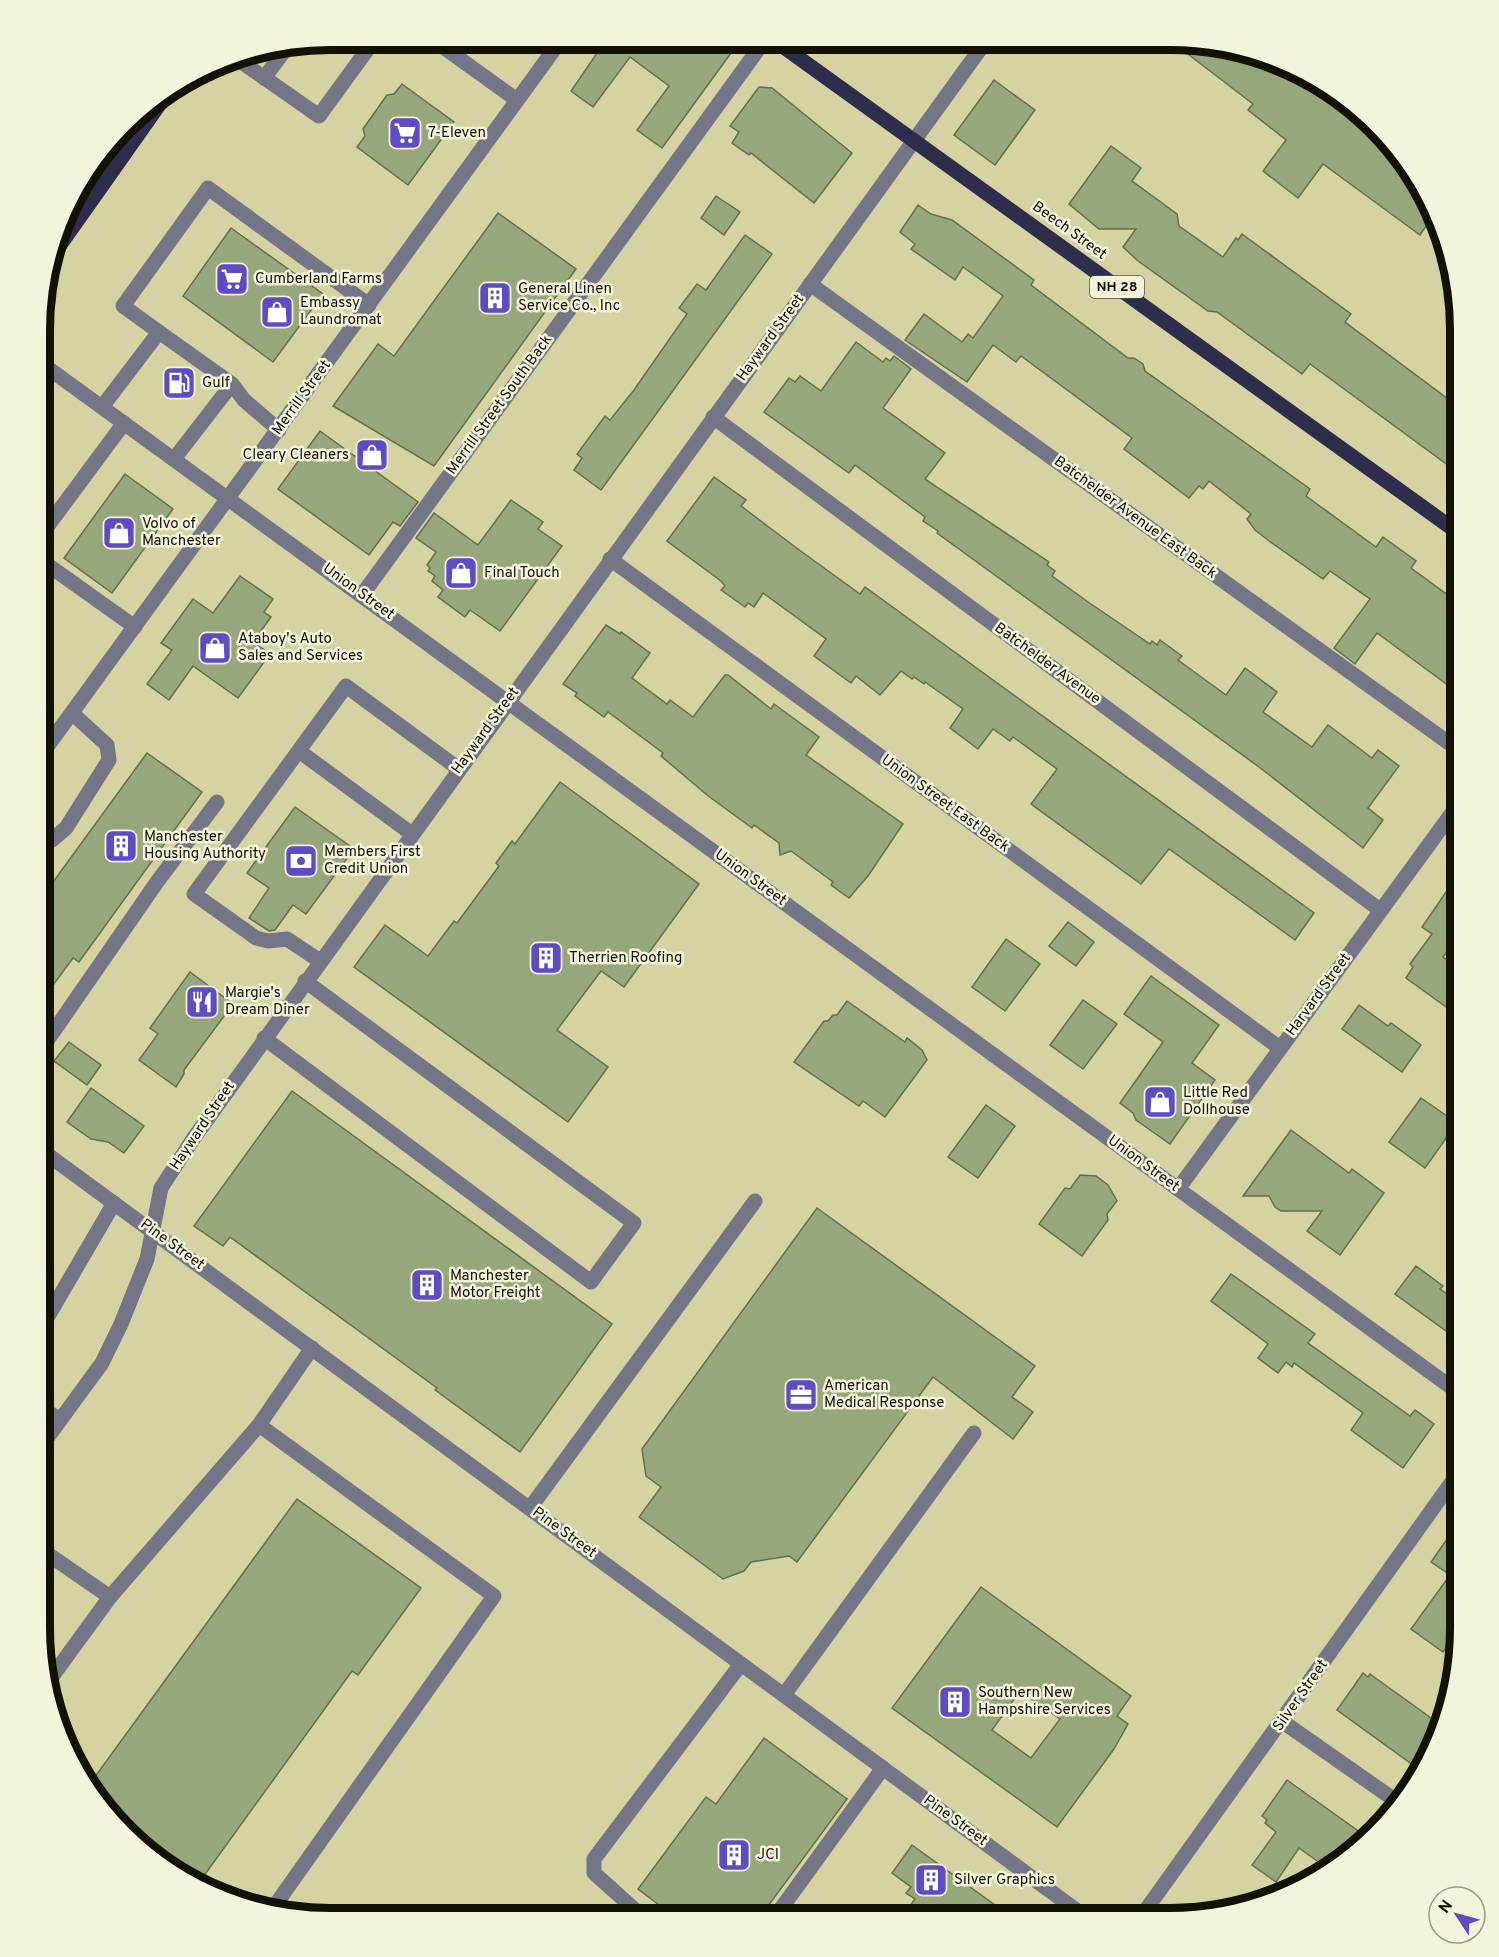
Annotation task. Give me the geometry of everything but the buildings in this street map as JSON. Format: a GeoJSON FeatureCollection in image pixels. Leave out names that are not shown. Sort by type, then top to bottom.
{"type":"FeatureCollection","features":[{"type":"Feature","properties":{"kind":"main road","name":"Beech Street"},"geometry":{"type":"LineString","coordinates":[[788,50],[1450,527]]}},
{"type":"Feature","properties":{"kind":"main road"},"geometry":{"type":"LineString","coordinates":[[64,239],[155,110]]}},
{"type":"Feature","properties":{"kind":"street"},"geometry":{"type":"LineString","coordinates":[[243,63],[319,116],[367,50]]}},
{"type":"Feature","properties":{"kind":"street"},"geometry":{"type":"LineString","coordinates":[[448,50],[518,100]]}},
{"type":"Feature","properties":{"kind":"street","name":"Merrill Street"},"geometry":{"type":"LineString","coordinates":[[49,744],[554,50]]}},
{"type":"Feature","properties":{"kind":"street","name":"Merrill Street South Back"},"geometry":{"type":"LineString","coordinates":[[362,595],[758,50]]}},
{"type":"Feature","properties":{"kind":"street","name":"Hayward Street"},"geometry":{"type":"LineString","coordinates":[[49,1435],[102,1363],[121,1324],[147,1259],[161,1188],[264,1038],[979,50]]}},
{"type":"Feature","properties":{"kind":"street"},"geometry":{"type":"LineString","coordinates":[[264,78],[282,54]]}},
{"type":"Feature","properties":{"kind":"street"},"geometry":{"type":"LineString","coordinates":[[279,430],[244,399],[232,384],[123,306],[208,188],[369,304]]}},
{"type":"Feature","properties":{"kind":"street","name":"Batchelder Avenue East Back"},"geometry":{"type":"LineString","coordinates":[[810,284],[1450,744]]}},
{"type":"Feature","properties":{"kind":"street"},"geometry":{"type":"LineString","coordinates":[[102,407],[159,332]]}},
{"type":"Feature","properties":{"kind":"street","name":"Union Street"},"geometry":{"type":"LineString","coordinates":[[49,369],[1450,1387]]}},
{"type":"Feature","properties":{"kind":"street"},"geometry":{"type":"LineString","coordinates":[[174,459],[232,384]]}},
{"type":"Feature","properties":{"kind":"street","name":"Batchelder Avenue"},"geometry":{"type":"LineString","coordinates":[[713,417],[1380,910]]}},
{"type":"Feature","properties":{"kind":"street"},"geometry":{"type":"LineString","coordinates":[[49,524],[124,423]]}},
{"type":"Feature","properties":{"kind":"street","name":"Union Street East Back"},"geometry":{"type":"LineString","coordinates":[[610,559],[1280,1048]]}},
{"type":"Feature","properties":{"kind":"street"},"geometry":{"type":"LineString","coordinates":[[49,566],[135,627]]}},
{"type":"Feature","properties":{"kind":"street"},"geometry":{"type":"LineString","coordinates":[[320,961],[287,939],[268,941],[256,938],[194,894],[346,686],[459,769]]}},
{"type":"Feature","properties":{"kind":"street"},"geometry":{"type":"LineString","coordinates":[[49,840],[66,828],[109,760],[107,745],[72,713]]}},
{"type":"Feature","properties":{"kind":"street"},"geometry":{"type":"LineString","coordinates":[[299,751],[412,834]]}},
{"type":"Feature","properties":{"kind":"street"},"geometry":{"type":"LineString","coordinates":[[49,1037],[157,882],[217,802]]}},
{"type":"Feature","properties":{"kind":"street","name":"Harvard Street"},"geometry":{"type":"LineString","coordinates":[[1178,1190],[1450,816]]}},
{"type":"Feature","properties":{"kind":"street"},"geometry":{"type":"LineString","coordinates":[[264,1038],[591,1281],[634,1223],[305,981]]}},
{"type":"Feature","properties":{"kind":"street","name":"Pine Street"},"geometry":{"type":"LineString","coordinates":[[49,1156],[1073,1908]]}},
{"type":"Feature","properties":{"kind":"street"},"geometry":{"type":"LineString","coordinates":[[530,1508],[755,1201]]}},
{"type":"Feature","properties":{"kind":"street"},"geometry":{"type":"LineString","coordinates":[[49,1315],[114,1203]]}},
{"type":"Feature","properties":{"kind":"street"},"geometry":{"type":"LineString","coordinates":[[54,1674],[110,1597],[259,1425],[312,1348]]}},
{"type":"Feature","properties":{"kind":"street"},"geometry":{"type":"LineString","coordinates":[[49,1413],[60,1420]]}},
{"type":"Feature","properties":{"kind":"street"},"geometry":{"type":"LineString","coordinates":[[259,1425],[494,1596],[277,1902]]}},
{"type":"Feature","properties":{"kind":"street"},"geometry":{"type":"LineString","coordinates":[[784,1695],[974,1433]]}},
{"type":"Feature","properties":{"kind":"street","name":"Silver Street"},"geometry":{"type":"LineString","coordinates":[[1147,1908],[1283,1722],[1450,1486]]}},
{"type":"Feature","properties":{"kind":"street"},"geometry":{"type":"LineString","coordinates":[[49,1555],[110,1597]]}},
{"type":"Feature","properties":{"kind":"street"},"geometry":{"type":"LineString","coordinates":[[633,1908],[594,1873],[594,1859],[741,1664]]}},
{"type":"Feature","properties":{"kind":"street"},"geometry":{"type":"LineString","coordinates":[[1283,1722],[1392,1798]]}},
{"type":"Feature","properties":{"kind":"street"},"geometry":{"type":"LineString","coordinates":[[782,1908],[883,1768]]}},
{"type":"Feature","properties":{"kind":"place","name":"7-Eleven"},"geometry":{"type":"Point","coordinates":[405,133]}},
{"type":"Feature","properties":{"kind":"place","name":"Cumberland Farms"},"geometry":{"type":"Point","coordinates":[232,279]}},
{"type":"Feature","properties":{"kind":"place","name":"General Linen Service Co., Inc"},"geometry":{"type":"Point","coordinates":[495,298]}},
{"type":"Feature","properties":{"kind":"place","name":"Embassy Laundromat"},"geometry":{"type":"Point","coordinates":[277,312]}},
{"type":"Feature","properties":{"kind":"place","name":"Gulf"},"geometry":{"type":"Point","coordinates":[179,383]}},
{"type":"Feature","properties":{"kind":"place","name":"Cleary Cleaners"},"geometry":{"type":"Point","coordinates":[372,455]}},
{"type":"Feature","properties":{"kind":"place","name":"Volvo of Manchester"},"geometry":{"type":"Point","coordinates":[119,533]}},
{"type":"Feature","properties":{"kind":"place","name":"Final Touch"},"geometry":{"type":"Point","coordinates":[461,573]}},
{"type":"Feature","properties":{"kind":"place","name":"Ataboy's Auto Sales and Services"},"geometry":{"type":"Point","coordinates":[215,648]}},
{"type":"Feature","properties":{"kind":"place","name":"Manchester Housing Authority"},"geometry":{"type":"Point","coordinates":[121,846]}},
{"type":"Feature","properties":{"kind":"place","name":"Members First Credit Union"},"geometry":{"type":"Point","coordinates":[301,861]}},
{"type":"Feature","properties":{"kind":"place","name":"Therrien Roofing"},"geometry":{"type":"Point","coordinates":[546,958]}},
{"type":"Feature","properties":{"kind":"place","name":"Margie's Dream Diner"},"geometry":{"type":"Point","coordinates":[202,1002]}},
{"type":"Feature","properties":{"kind":"place","name":"Little Red Dollhouse"},"geometry":{"type":"Point","coordinates":[1160,1102]}},
{"type":"Feature","properties":{"kind":"place","name":"Manchester Motor Freight"},"geometry":{"type":"Point","coordinates":[427,1285]}},
{"type":"Feature","properties":{"kind":"place","name":"American Medical Response"},"geometry":{"type":"Point","coordinates":[801,1395]}},
{"type":"Feature","properties":{"kind":"place","name":"Southern New Hampshire Services"},"geometry":{"type":"Point","coordinates":[955,1702]}},
{"type":"Feature","properties":{"kind":"place","name":"JCI"},"geometry":{"type":"Point","coordinates":[734,1855]}},
{"type":"Feature","properties":{"kind":"place","name":"Silver Graphics"},"geometry":{"type":"Point","coordinates":[931,1880]}}]}
